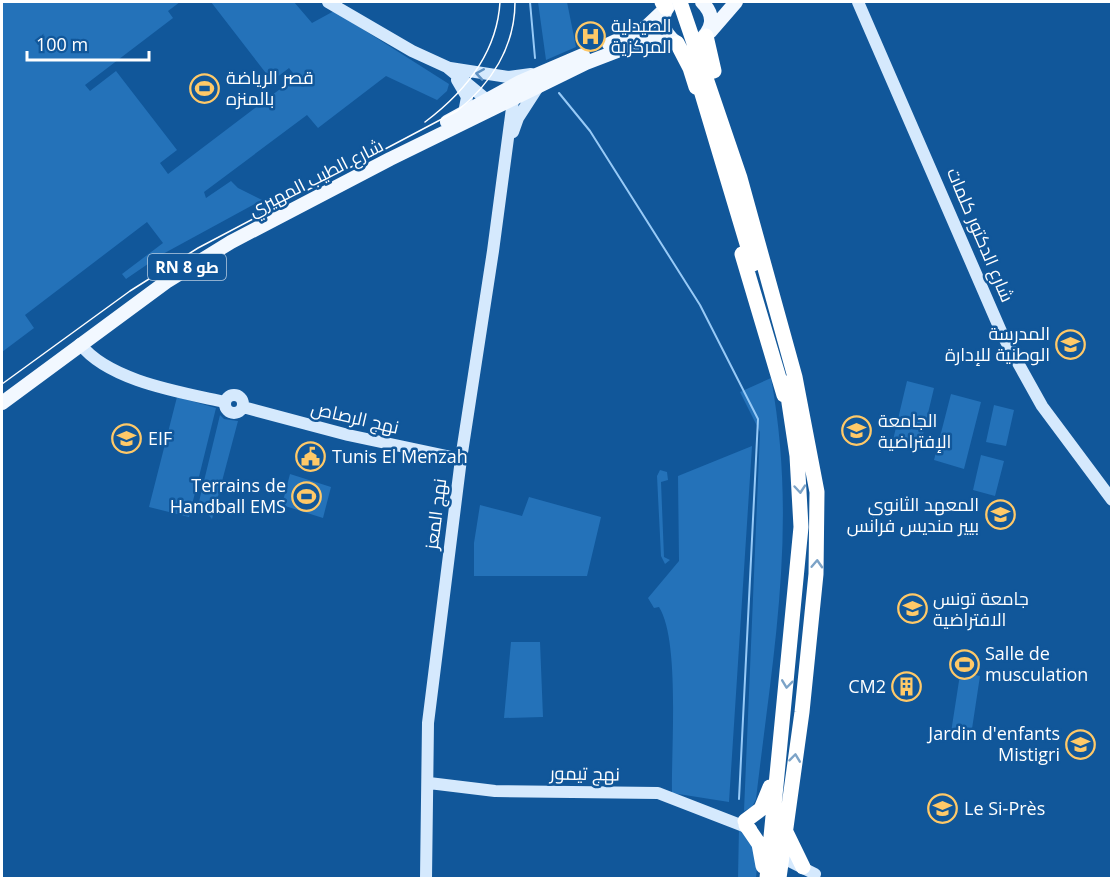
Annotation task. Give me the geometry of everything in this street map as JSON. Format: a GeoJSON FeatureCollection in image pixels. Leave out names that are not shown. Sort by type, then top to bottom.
{"type":"FeatureCollection","features":[{"type":"Feature","properties":{"kind":"highway"},"geometry":{"type":"LineString","coordinates":[[669,4],[693,60],[795,377],[804,452],[800,562],[777,764],[778,842],[811,872]]}},
{"type":"Feature","properties":{"kind":"highway"},"geometry":{"type":"LineString","coordinates":[[707,34],[769,253],[790,340],[804,452]]}},
{"type":"Feature","properties":{"kind":"highway"},"geometry":{"type":"LineString","coordinates":[[676,42],[690,68],[736,235],[804,452],[817,501],[816,574],[778,842],[766,879]]}},
{"type":"Feature","properties":{"kind":"highway"},"geometry":{"type":"LineString","coordinates":[[777,879],[782,729]]}},
{"type":"Feature","properties":{"kind":"highway"},"geometry":{"type":"LineString","coordinates":[[766,879],[759,844],[742,823],[763,806],[777,764]]}},
{"type":"Feature","properties":{"kind":"highway"},"geometry":{"type":"LineString","coordinates":[[783,879],[791,871],[811,872]]}},
{"type":"Feature","properties":{"kind":"main road"},"geometry":{"type":"LineString","coordinates":[[702,2],[711,17],[707,34]]}},
{"type":"Feature","properties":{"kind":"main road"},"geometry":{"type":"LineString","coordinates":[[707,34],[736,2]]}},
{"type":"Feature","properties":{"kind":"main road"},"geometry":{"type":"LineString","coordinates":[[669,4],[664,29],[676,42]]}},
{"type":"Feature","properties":{"kind":"main road"},"geometry":{"type":"LineString","coordinates":[[390,159],[404,146],[464,113],[492,104],[520,82],[640,30],[669,4]]}},
{"type":"Feature","properties":{"kind":"main road","name":"شارع الطيب المهيري"},"geometry":{"type":"LineString","coordinates":[[2,404],[191,264],[492,104],[512,100],[627,46],[646,40],[690,45],[707,34]]}},
{"type":"Feature","properties":{"kind":"main road"},"geometry":{"type":"LineString","coordinates":[[112,321],[121,333]]}},
{"type":"Feature","properties":{"kind":"street"},"geometry":{"type":"LineString","coordinates":[[328,2],[444,66],[492,104]]}},
{"type":"Feature","properties":{"kind":"street","name":"شارع الدكتور كلمات"},"geometry":{"type":"LineString","coordinates":[[858,2],[1003,336],[1042,406],[1112,500]]}},
{"type":"Feature","properties":{"kind":"street"},"geometry":{"type":"LineString","coordinates":[[444,66],[508,77],[537,73],[555,67]]}},
{"type":"Feature","properties":{"kind":"street"},"geometry":{"type":"LineString","coordinates":[[444,66],[463,88],[467,103],[464,113]]}},
{"type":"Feature","properties":{"kind":"street","name":"نهج المعز"},"geometry":{"type":"LineString","coordinates":[[426,879],[428,723],[461,459],[506,156],[512,100],[520,82]]}},
{"type":"Feature","properties":{"kind":"street","name":"نهج المعز"},"geometry":{"type":"LineString","coordinates":[[506,156],[518,118],[538,87]]}},
{"type":"Feature","properties":{"kind":"street","name":"نهج الرصاص"},"geometry":{"type":"LineString","coordinates":[[81,344],[88,355],[109,369],[174,390],[225,402],[226,409],[231,413],[237,413],[243,407],[348,435],[461,459]]}},
{"type":"Feature","properties":{"kind":"street","name":"نهج تيمور"},"geometry":{"type":"LineString","coordinates":[[429,783],[495,791],[658,793],[742,823],[778,842],[811,872]]}},
{"type":"Feature","properties":{"kind":"shaded area"},"geometry":{"type":"Polygon","coordinates":[[[2,2],[180,2],[168,11],[173,18],[85,85],[90,91],[116,71],[177,150],[160,163],[168,174],[296,77],[289,68],[272,81],[211,2],[294,2],[312,23],[334,11],[449,84],[447,91],[437,100],[386,76],[318,128],[307,115],[204,192],[206,198],[231,181],[238,188],[262,200],[161,255],[126,279],[122,274],[163,243],[147,222],[25,315],[34,328],[2,352],[2,2]]]}},
{"type":"Feature","properties":{"kind":"shaded area"},"geometry":{"type":"Polygon","coordinates":[[[538,2],[567,2],[576,47],[546,60],[538,2]]]}},
{"type":"Feature","properties":{"kind":"shaded area"},"geometry":{"type":"Polygon","coordinates":[[[771,378],[779,433],[782,486],[783,538],[780,589],[756,799],[752,807],[744,811],[760,432],[740,392],[771,378]]]}},
{"type":"Feature","properties":{"kind":"shaded area"},"geometry":{"type":"Polygon","coordinates":[[[907,381],[934,388],[920,447],[893,440],[907,381]]]}},
{"type":"Feature","properties":{"kind":"shaded area"},"geometry":{"type":"Polygon","coordinates":[[[951,394],[981,402],[964,469],[934,460],[951,394]]]}},
{"type":"Feature","properties":{"kind":"shaded area"},"geometry":{"type":"Polygon","coordinates":[[[177,397],[216,408],[189,517],[149,507],[177,397]]]}},
{"type":"Feature","properties":{"kind":"shaded area"},"geometry":{"type":"Polygon","coordinates":[[[994,405],[1014,410],[1006,446],[986,442],[994,405]]]}},
{"type":"Feature","properties":{"kind":"shaded area"},"geometry":{"type":"Polygon","coordinates":[[[220,415],[224,419],[238,421],[212,519],[208,514],[196,514],[220,415]]]}},
{"type":"Feature","properties":{"kind":"shaded area"},"geometry":{"type":"Polygon","coordinates":[[[752,446],[729,802],[672,793],[673,696],[670,644],[666,623],[659,607],[654,608],[648,598],[679,561],[678,476],[752,446]]]}},
{"type":"Feature","properties":{"kind":"shaded area"},"geometry":{"type":"Polygon","coordinates":[[[981,455],[1004,461],[995,496],[973,490],[981,455]]]}},
{"type":"Feature","properties":{"kind":"shaded area"},"geometry":{"type":"Polygon","coordinates":[[[660,470],[667,472],[668,480],[661,482],[664,557],[670,560],[665,564],[661,556],[657,476],[660,470]]]}},
{"type":"Feature","properties":{"kind":"shaded area","name":"Terrains de Handball EMS"},"geometry":{"type":"Polygon","coordinates":[[[290,474],[331,487],[323,518],[282,505],[290,474]]]}},
{"type":"Feature","properties":{"kind":"shaded area"},"geometry":{"type":"Polygon","coordinates":[[[529,497],[601,517],[587,576],[474,576],[474,543],[480,505],[522,516],[529,497]]]}},
{"type":"Feature","properties":{"kind":"shaded area"},"geometry":{"type":"Polygon","coordinates":[[[511,642],[540,642],[543,717],[504,718],[511,642]]]}},
{"type":"Feature","properties":{"kind":"shaded area"},"geometry":{"type":"Polygon","coordinates":[[[963,655],[972,656],[970,674],[980,676],[970,742],[950,739],[963,655]]]}},
{"type":"Feature","properties":{"kind":"shaded area"},"geometry":{"type":"Polygon","coordinates":[[[739,827],[758,854],[756,878],[738,878],[739,827]]]}},
{"type":"Feature","properties":{"kind":"waterway"},"geometry":{"type":"LineString","coordinates":[[530,2],[535,58]]}},
{"type":"Feature","properties":{"kind":"waterway"},"geometry":{"type":"LineString","coordinates":[[559,93],[590,131],[700,305],[758,419],[739,799]]}},
{"type":"Feature","properties":{"kind":"tram line"},"geometry":{"type":"LineString","coordinates":[[425,122],[453,98],[476,70],[493,38],[500,2]]}},
{"type":"Feature","properties":{"kind":"tram line"},"geometry":{"type":"LineString","coordinates":[[2,384],[130,291],[198,248],[457,111],[480,89],[499,63],[511,34],[515,2]]}},
{"type":"Feature","properties":{"kind":"place","name":"الصيدلية المركزية"},"geometry":{"type":"Point","coordinates":[590,36]}},
{"type":"Feature","properties":{"kind":"place","name":"قصر الرياضة بالمنزه"},"geometry":{"type":"Point","coordinates":[205,88]}},
{"type":"Feature","properties":{"kind":"place","name":"المدرسة الوطنية للإدارة"},"geometry":{"type":"Point","coordinates":[1071,344]}},
{"type":"Feature","properties":{"kind":"place","name":"الجامعة الإفتراضية"},"geometry":{"type":"Point","coordinates":[857,431]}},
{"type":"Feature","properties":{"kind":"place","name":"EIF"},"geometry":{"type":"Point","coordinates":[127,439]}},
{"type":"Feature","properties":{"kind":"place","name":"Tunis El Menzah"},"geometry":{"type":"Point","coordinates":[311,457]}},
{"type":"Feature","properties":{"kind":"place","name":"Terrains de Handball EMS"},"geometry":{"type":"Point","coordinates":[307,496]}},
{"type":"Feature","properties":{"kind":"place","name":"المعهد الثانوي بيير منديس فرانس"},"geometry":{"type":"Point","coordinates":[1000,515]}},
{"type":"Feature","properties":{"kind":"place","name":"جامعة تونس الافتراضية"},"geometry":{"type":"Point","coordinates":[912,609]}},
{"type":"Feature","properties":{"kind":"place","name":"Salle de musculation"},"geometry":{"type":"Point","coordinates":[964,664]}},
{"type":"Feature","properties":{"kind":"place","name":"CM2"},"geometry":{"type":"Point","coordinates":[907,687]}},
{"type":"Feature","properties":{"kind":"place","name":"Jardin d'enfants Mistigri"},"geometry":{"type":"Point","coordinates":[1081,744]}},
{"type":"Feature","properties":{"kind":"place","name":"Le Si-Près"},"geometry":{"type":"Point","coordinates":[943,809]}}]}
